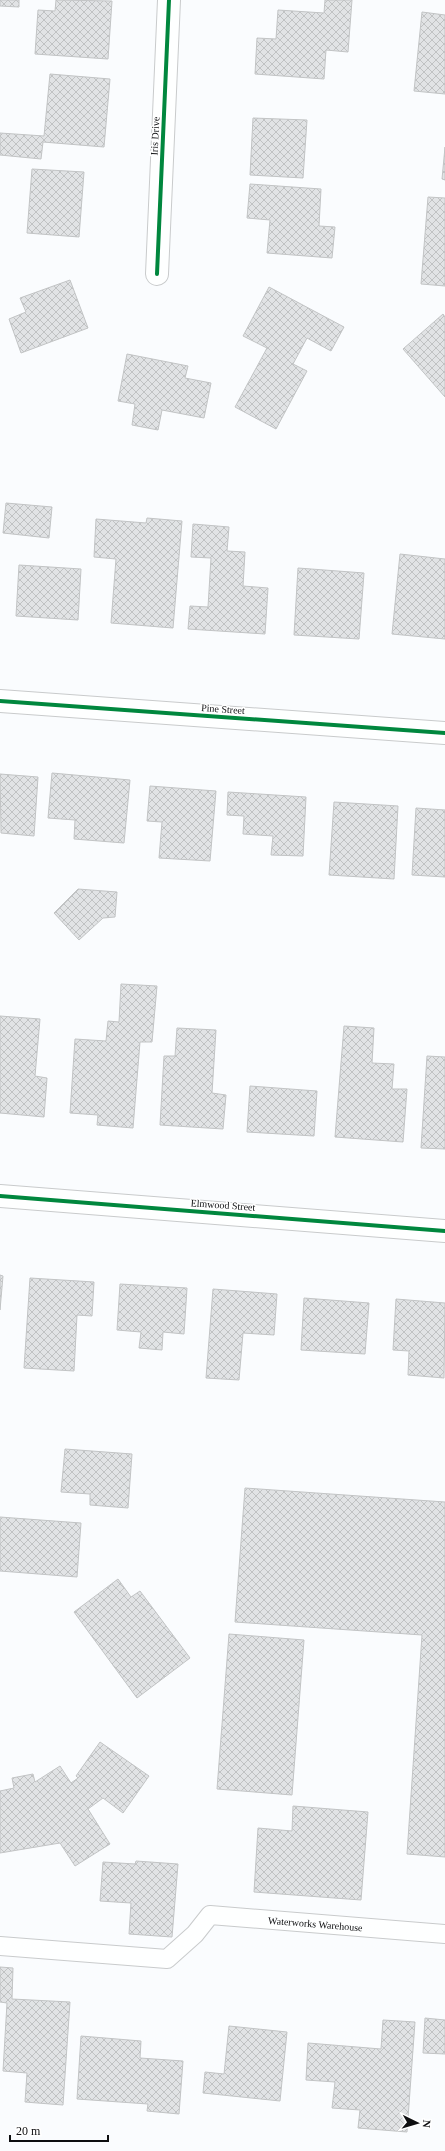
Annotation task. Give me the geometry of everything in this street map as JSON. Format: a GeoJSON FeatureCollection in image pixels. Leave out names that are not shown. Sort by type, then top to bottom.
{"type":"FeatureCollection","features":[{"type":"Feature","properties":{"kind":"street","name":"Iris Drive"},"geometry":{"type":"LineString","coordinates":[[157,274],[169,0]]}},
{"type":"Feature","properties":{"kind":"street","name":"Pine Street"},"geometry":{"type":"LineString","coordinates":[[0,701],[445,733]]}},
{"type":"Feature","properties":{"kind":"street","name":"Elmwood Street"},"geometry":{"type":"LineString","coordinates":[[0,1196],[445,1231]]}},
{"type":"Feature","properties":{"kind":"lane","name":"Waterworks Warehouse"},"geometry":{"type":"LineString","coordinates":[[0,1946],[167,1959],[194,1934],[210,1916],[445,1934]]}},
{"type":"Feature","properties":{"kind":"building"},"geometry":{"type":"Polygon","coordinates":[[[0,0],[19,0],[19,7],[0,6],[0,0]]]}},
{"type":"Feature","properties":{"kind":"building"},"geometry":{"type":"Polygon","coordinates":[[[56,0],[112,1],[108,59],[35,54],[38,10],[55,11],[56,0]]]}},
{"type":"Feature","properties":{"kind":"building"},"geometry":{"type":"Polygon","coordinates":[[[325,0],[352,0],[348,52],[326,50],[324,79],[255,74],[257,38],[276,39],[278,10],[324,13],[325,0]]]}},
{"type":"Feature","properties":{"kind":"building"},"geometry":{"type":"Polygon","coordinates":[[[422,12],[445,15],[445,94],[414,91],[422,12]]]}},
{"type":"Feature","properties":{"kind":"building"},"geometry":{"type":"Polygon","coordinates":[[[50,74],[110,79],[104,147],[43,142],[41,159],[0,155],[0,133],[44,136],[50,74]]]}},
{"type":"Feature","properties":{"kind":"building"},"geometry":{"type":"Polygon","coordinates":[[[253,118],[307,120],[303,178],[250,175],[253,118]]]}},
{"type":"Feature","properties":{"kind":"building"},"geometry":{"type":"Polygon","coordinates":[[[445,147],[445,180],[442,179],[445,147]]]}},
{"type":"Feature","properties":{"kind":"building"},"geometry":{"type":"Polygon","coordinates":[[[32,169],[84,172],[79,237],[27,233],[32,169]]]}},
{"type":"Feature","properties":{"kind":"building"},"geometry":{"type":"Polygon","coordinates":[[[250,184],[321,189],[319,226],[335,227],[332,258],[267,253],[270,220],[247,218],[250,184]]]}},
{"type":"Feature","properties":{"kind":"building"},"geometry":{"type":"Polygon","coordinates":[[[428,197],[445,198],[445,286],[421,284],[428,197]]]}},
{"type":"Feature","properties":{"kind":"building"},"geometry":{"type":"Polygon","coordinates":[[[70,280],[88,328],[21,353],[9,319],[26,312],[20,298],[70,280]]]}},
{"type":"Feature","properties":{"kind":"building"},"geometry":{"type":"Polygon","coordinates":[[[269,287],[344,327],[331,351],[307,338],[293,364],[307,371],[276,429],[235,407],[267,348],[243,336],[269,287]]]}},
{"type":"Feature","properties":{"kind":"building"},"geometry":{"type":"Polygon","coordinates":[[[443,314],[445,317],[445,397],[403,349],[443,314]]]}},
{"type":"Feature","properties":{"kind":"building"},"geometry":{"type":"Polygon","coordinates":[[[127,354],[188,366],[185,378],[211,383],[204,418],[162,410],[158,430],[132,425],[135,404],[118,401],[127,354]]]}},
{"type":"Feature","properties":{"kind":"building"},"geometry":{"type":"Polygon","coordinates":[[[6,503],[52,507],[49,538],[3,533],[6,503]]]}},
{"type":"Feature","properties":{"kind":"building"},"geometry":{"type":"Polygon","coordinates":[[[147,518],[182,521],[173,628],[111,623],[116,559],[94,557],[96,519],[146,523],[147,518]]]}},
{"type":"Feature","properties":{"kind":"building"},"geometry":{"type":"Polygon","coordinates":[[[193,524],[229,527],[227,551],[245,552],[243,586],[268,588],[265,634],[188,629],[190,606],[208,607],[211,558],[191,557],[193,524]]]}},
{"type":"Feature","properties":{"kind":"building"},"geometry":{"type":"Polygon","coordinates":[[[400,554],[445,559],[445,639],[392,634],[400,554]]]}},
{"type":"Feature","properties":{"kind":"building"},"geometry":{"type":"Polygon","coordinates":[[[19,565],[81,569],[78,620],[16,616],[19,565]]]}},
{"type":"Feature","properties":{"kind":"building"},"geometry":{"type":"Polygon","coordinates":[[[298,568],[364,573],[359,639],[294,635],[298,568]]]}},
{"type":"Feature","properties":{"kind":"building"},"geometry":{"type":"Polygon","coordinates":[[[52,773],[130,780],[124,843],[74,839],[75,820],[48,818],[52,773]]]}},
{"type":"Feature","properties":{"kind":"building"},"geometry":{"type":"Polygon","coordinates":[[[0,774],[38,777],[34,836],[1,833],[0,774]]]}},
{"type":"Feature","properties":{"kind":"building"},"geometry":{"type":"Polygon","coordinates":[[[150,786],[216,791],[210,861],[159,858],[162,822],[147,821],[150,786]]]}},
{"type":"Feature","properties":{"kind":"building"},"geometry":{"type":"Polygon","coordinates":[[[228,792],[306,797],[303,856],[271,855],[273,836],[243,834],[244,816],[227,815],[228,792]]]}},
{"type":"Feature","properties":{"kind":"building"},"geometry":{"type":"Polygon","coordinates":[[[334,802],[398,806],[394,879],[329,875],[334,802]]]}},
{"type":"Feature","properties":{"kind":"building"},"geometry":{"type":"Polygon","coordinates":[[[416,808],[445,810],[445,877],[412,875],[416,808]]]}},
{"type":"Feature","properties":{"kind":"building"},"geometry":{"type":"Polygon","coordinates":[[[78,889],[117,892],[115,917],[103,918],[79,940],[54,913],[78,889]]]}},
{"type":"Feature","properties":{"kind":"building"},"geometry":{"type":"Polygon","coordinates":[[[121,984],[157,986],[152,1042],[140,1042],[133,1128],[97,1125],[98,1115],[70,1113],[75,1039],[106,1041],[108,1021],[119,1022],[121,984]]]}},
{"type":"Feature","properties":{"kind":"building"},"geometry":{"type":"Polygon","coordinates":[[[0,1016],[40,1019],[35,1076],[47,1078],[44,1117],[0,1113],[0,1016]]]}},
{"type":"Feature","properties":{"kind":"building"},"geometry":{"type":"Polygon","coordinates":[[[344,1026],[374,1028],[372,1063],[394,1064],[392,1089],[407,1089],[403,1142],[335,1137],[344,1026]]]}},
{"type":"Feature","properties":{"kind":"building"},"geometry":{"type":"Polygon","coordinates":[[[177,1028],[216,1030],[212,1093],[226,1095],[223,1129],[160,1125],[164,1056],[175,1056],[177,1028]]]}},
{"type":"Feature","properties":{"kind":"building"},"geometry":{"type":"Polygon","coordinates":[[[427,1056],[445,1057],[445,1149],[421,1148],[427,1056]]]}},
{"type":"Feature","properties":{"kind":"building"},"geometry":{"type":"Polygon","coordinates":[[[250,1086],[317,1091],[314,1136],[247,1132],[250,1086]]]}},
{"type":"Feature","properties":{"kind":"building"},"geometry":{"type":"Polygon","coordinates":[[[0,1275],[3,1276],[0,1310],[0,1275]]]}},
{"type":"Feature","properties":{"kind":"building"},"geometry":{"type":"Polygon","coordinates":[[[30,1278],[94,1282],[92,1316],[77,1315],[74,1371],[24,1368],[30,1278]]]}},
{"type":"Feature","properties":{"kind":"building"},"geometry":{"type":"Polygon","coordinates":[[[120,1284],[187,1288],[184,1334],[163,1332],[162,1350],[139,1348],[141,1332],[117,1330],[120,1284]]]}},
{"type":"Feature","properties":{"kind":"building"},"geometry":{"type":"Polygon","coordinates":[[[213,1289],[277,1294],[274,1335],[243,1333],[239,1380],[206,1378],[213,1289]]]}},
{"type":"Feature","properties":{"kind":"building"},"geometry":{"type":"Polygon","coordinates":[[[304,1298],[369,1303],[365,1354],[301,1350],[304,1298]]]}},
{"type":"Feature","properties":{"kind":"building"},"geometry":{"type":"Polygon","coordinates":[[[396,1299],[445,1303],[444,1378],[408,1375],[409,1351],[393,1350],[396,1299]]]}},
{"type":"Feature","properties":{"kind":"building"},"geometry":{"type":"Polygon","coordinates":[[[65,1449],[132,1454],[128,1508],[90,1505],[90,1494],[61,1492],[65,1449]]]}},
{"type":"Feature","properties":{"kind":"building"},"geometry":{"type":"Polygon","coordinates":[[[245,1488],[445,1502],[445,1857],[407,1854],[422,1635],[235,1622],[245,1488]]]}},
{"type":"Feature","properties":{"kind":"building"},"geometry":{"type":"Polygon","coordinates":[[[0,1517],[81,1523],[77,1577],[0,1571],[0,1517]]]}},
{"type":"Feature","properties":{"kind":"building"},"geometry":{"type":"Polygon","coordinates":[[[118,1579],[131,1597],[140,1591],[190,1658],[137,1698],[74,1612],[118,1579]]]}},
{"type":"Feature","properties":{"kind":"building"},"geometry":{"type":"Polygon","coordinates":[[[229,1634],[304,1640],[292,1795],[217,1789],[229,1634]]]}},
{"type":"Feature","properties":{"kind":"building"},"geometry":{"type":"Polygon","coordinates":[[[100,1742],[149,1776],[123,1813],[103,1798],[88,1809],[110,1844],[75,1866],[60,1843],[0,1853],[0,1791],[14,1788],[12,1778],[33,1774],[35,1782],[60,1766],[71,1783],[78,1778],[76,1776],[100,1742]]]}},
{"type":"Feature","properties":{"kind":"building"},"geometry":{"type":"Polygon","coordinates":[[[293,1806],[368,1812],[361,1900],[254,1892],[258,1828],[292,1831],[293,1806]]]}},
{"type":"Feature","properties":{"kind":"building"},"geometry":{"type":"Polygon","coordinates":[[[136,1861],[178,1864],[172,1937],[129,1934],[131,1903],[100,1901],[103,1862],[135,1864],[136,1861]]]}},
{"type":"Feature","properties":{"kind":"building"},"geometry":{"type":"Polygon","coordinates":[[[0,1967],[13,1968],[12,1999],[70,2002],[63,2105],[25,2102],[27,2073],[3,2071],[7,2003],[0,2002],[0,1967]]]}},
{"type":"Feature","properties":{"kind":"building"},"geometry":{"type":"Polygon","coordinates":[[[425,2018],[445,2020],[445,2054],[423,2053],[425,2018]]]}},
{"type":"Feature","properties":{"kind":"building"},"geometry":{"type":"Polygon","coordinates":[[[383,2020],[415,2022],[407,2132],[358,2128],[360,2110],[332,2108],[335,2082],[306,2080],[308,2043],[381,2049],[383,2020]]]}},
{"type":"Feature","properties":{"kind":"building"},"geometry":{"type":"Polygon","coordinates":[[[229,2026],[287,2032],[280,2101],[203,2093],[205,2072],[224,2074],[229,2026]]]}},
{"type":"Feature","properties":{"kind":"building"},"geometry":{"type":"Polygon","coordinates":[[[81,2036],[141,2041],[140,2058],[183,2061],[179,2114],[147,2111],[148,2104],[77,2099],[81,2036]]]}},
{"type":"Feature","properties":{"kind":"cycle path"},"geometry":{"type":"LineString","coordinates":[[157,274],[169,0]]}},
{"type":"Feature","properties":{"kind":"cycle path"},"geometry":{"type":"LineString","coordinates":[[0,701],[445,733]]}},
{"type":"Feature","properties":{"kind":"cycle path"},"geometry":{"type":"LineString","coordinates":[[0,1196],[445,1231]]}}]}
